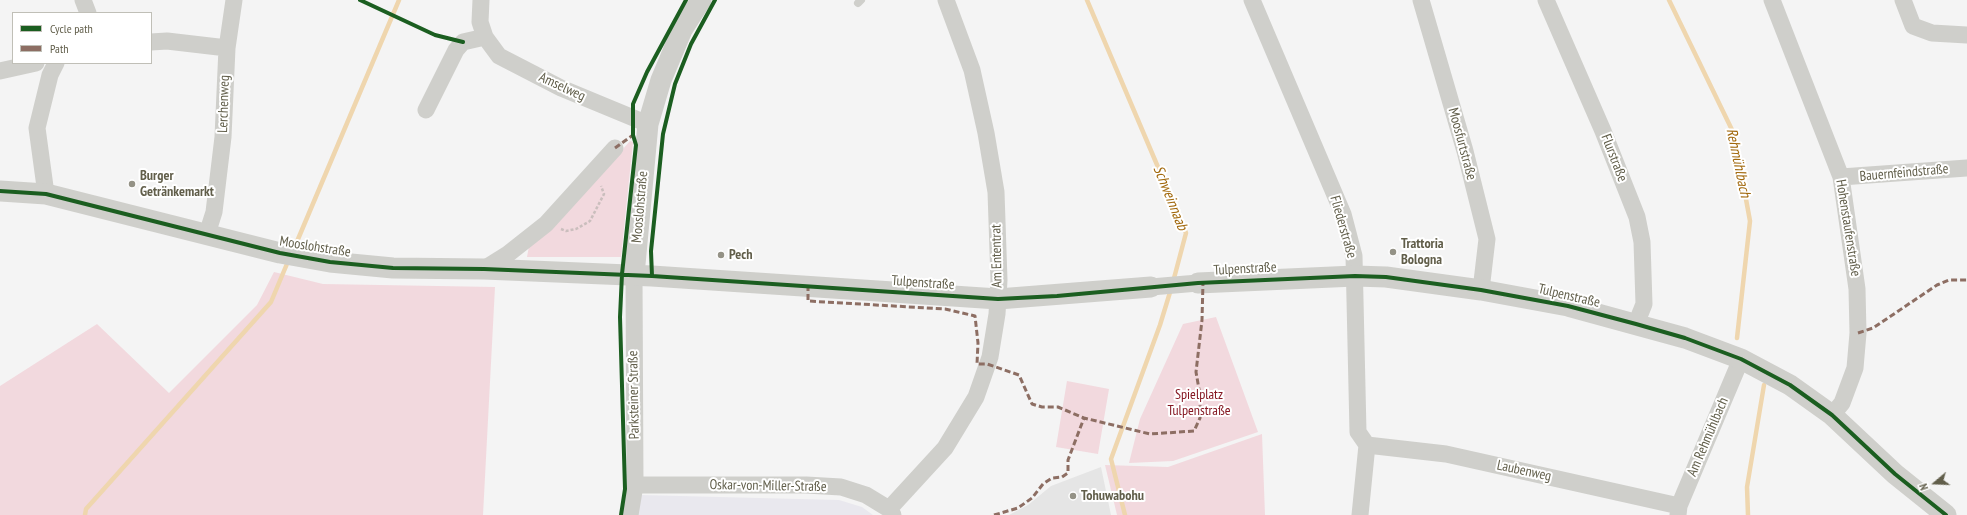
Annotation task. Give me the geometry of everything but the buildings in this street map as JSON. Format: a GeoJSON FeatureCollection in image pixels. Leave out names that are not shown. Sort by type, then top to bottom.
{"type":"FeatureCollection","features":[{"type":"Feature","properties":{"kind":"street"},"geometry":{"type":"LineString","coordinates":[[83,0],[88,12]]}},
{"type":"Feature","properties":{"kind":"street","name":"Lerchenweg"},"geometry":{"type":"LineString","coordinates":[[208,234],[214,212],[223,138],[227,48],[234,0]]}},
{"type":"Feature","properties":{"kind":"street","name":"Amselweg"},"geometry":{"type":"LineString","coordinates":[[482,0],[480,22],[485,37],[500,56],[561,88],[648,124]]}},
{"type":"Feature","properties":{"kind":"street","name":"Mooslohstraße"},"geometry":{"type":"LineString","coordinates":[[0,191],[46,194],[280,253],[301,256],[393,268],[484,269],[634,275],[648,124],[662,80],[682,30],[701,0]]}},
{"type":"Feature","properties":{"kind":"street","name":"Am Ententrat"},"geometry":{"type":"LineString","coordinates":[[891,512],[945,448],[976,397],[990,357],[998,314],[999,280],[996,192],[986,133],[972,70],[946,0]]}},
{"type":"Feature","properties":{"kind":"street","name":"Fliederstraße"},"geometry":{"type":"LineString","coordinates":[[1252,0],[1343,214],[1354,256],[1358,432],[1367,445]]}},
{"type":"Feature","properties":{"kind":"street","name":"Moosfurtstraße"},"geometry":{"type":"LineString","coordinates":[[1421,0],[1464,151],[1487,239],[1481,290]]}},
{"type":"Feature","properties":{"kind":"street","name":"Flurstraße"},"geometry":{"type":"LineString","coordinates":[[1546,0],[1603,130],[1637,217],[1642,242],[1644,304],[1636,324]]}},
{"type":"Feature","properties":{"kind":"street","name":"Hohenstaufenstraße"},"geometry":{"type":"LineString","coordinates":[[1772,0],[1842,178],[1857,289],[1858,333],[1855,368],[1842,403],[1832,415]]}},
{"type":"Feature","properties":{"kind":"street"},"geometry":{"type":"LineString","coordinates":[[1903,0],[1913,26],[1932,33],[1967,35]]}},
{"type":"Feature","properties":{"kind":"street"},"geometry":{"type":"LineString","coordinates":[[426,110],[456,50],[463,42],[485,37]]}},
{"type":"Feature","properties":{"kind":"street"},"geometry":{"type":"LineString","coordinates":[[152,42],[167,41],[227,48]]}},
{"type":"Feature","properties":{"kind":"street"},"geometry":{"type":"LineString","coordinates":[[0,71],[32,64]]}},
{"type":"Feature","properties":{"kind":"street"},"geometry":{"type":"LineString","coordinates":[[46,194],[37,128],[50,75],[56,64]]}},
{"type":"Feature","properties":{"kind":"street"},"geometry":{"type":"LineString","coordinates":[[484,269],[508,254],[546,224],[615,148]]}},
{"type":"Feature","properties":{"kind":"street","name":"Bauernfeindstraße"},"geometry":{"type":"LineString","coordinates":[[1842,178],[1967,168]]}},
{"type":"Feature","properties":{"kind":"street","name":"Tulpenstraße"},"geometry":{"type":"LineString","coordinates":[[634,275],[998,299],[1198,283],[1355,276],[1386,277],[1481,290],[1568,306],[1636,324],[1685,338],[1741,360],[1790,385],[1832,415],[1895,474],[1946,515]]}},
{"type":"Feature","properties":{"kind":"street","name":"Parksteiner Straße"},"geometry":{"type":"LineString","coordinates":[[630,515],[635,485],[634,275]]}},
{"type":"Feature","properties":{"kind":"street","name":"Am Rehmühlbach"},"geometry":{"type":"LineString","coordinates":[[1678,510],[1741,360]]}},
{"type":"Feature","properties":{"kind":"street"},"geometry":{"type":"LineString","coordinates":[[1360,515],[1367,445]]}},
{"type":"Feature","properties":{"kind":"street","name":"Laubenweg"},"geometry":{"type":"LineString","coordinates":[[1367,445],[1446,454],[1678,510]]}},
{"type":"Feature","properties":{"kind":"street","name":"Oskar-von-Miller-Straße"},"geometry":{"type":"LineString","coordinates":[[635,485],[806,485],[841,487],[866,495],[891,512]]}},
{"type":"Feature","properties":{"kind":"path"},"geometry":{"type":"LineString","coordinates":[[546,224],[566,231],[576,229],[590,221],[604,194],[601,185],[592,175]]}},
{"type":"Feature","properties":{"kind":"shaded area","name":"Tohuwabohu"},"geometry":{"type":"Polygon","coordinates":[[[1101,467],[1111,515],[1009,515],[1028,505],[1051,486],[1101,467]]]}},
{"type":"Feature","properties":{"kind":"shaded area"},"geometry":{"type":"Polygon","coordinates":[[[640,495],[839,500],[862,507],[873,515],[636,515],[640,495]]]}},
{"type":"Feature","properties":{"kind":"green space"},"geometry":{"type":"Polygon","coordinates":[[[630,141],[633,142],[621,257],[527,257],[529,246],[578,200],[630,141]]]}},
{"type":"Feature","properties":{"kind":"green space"},"geometry":{"type":"Polygon","coordinates":[[[274,272],[323,284],[495,287],[483,515],[0,515],[0,386],[97,324],[169,393],[257,305],[274,272]]]}},
{"type":"Feature","properties":{"kind":"green space","name":"Spielplatz Tulpenstraße"},"geometry":{"type":"Polygon","coordinates":[[[1216,317],[1258,432],[1173,461],[1129,463],[1140,419],[1183,324],[1216,317]]]}},
{"type":"Feature","properties":{"kind":"green space"},"geometry":{"type":"Polygon","coordinates":[[[1067,381],[1109,389],[1098,454],[1056,447],[1067,381]]]}},
{"type":"Feature","properties":{"kind":"green space"},"geometry":{"type":"Polygon","coordinates":[[[1262,434],[1265,515],[1117,515],[1105,465],[1168,467],[1262,434]]]}},
{"type":"Feature","properties":{"kind":"waterway"},"geometry":{"type":"LineString","coordinates":[[293,251],[399,0]]}},
{"type":"Feature","properties":{"kind":"waterway","name":"Schweinnaab"},"geometry":{"type":"LineString","coordinates":[[1087,0],[1186,233],[1173,282]]}},
{"type":"Feature","properties":{"kind":"waterway","name":"Rehmühlbach"},"geometry":{"type":"LineString","coordinates":[[1669,0],[1734,134],[1750,221],[1737,338]]}},
{"type":"Feature","properties":{"kind":"waterway"},"geometry":{"type":"LineString","coordinates":[[85,515],[86,509],[271,302],[289,259]]}},
{"type":"Feature","properties":{"kind":"waterway","name":"Schweinnaab"},"geometry":{"type":"LineString","coordinates":[[1125,515],[1111,459],[1160,325],[1171,289]]}},
{"type":"Feature","properties":{"kind":"waterway","name":"Rehmühlbach"},"geometry":{"type":"LineString","coordinates":[[1748,515],[1747,487],[1764,385]]}},
{"type":"Feature","properties":{"kind":"marked path"},"geometry":{"type":"LineString","coordinates":[[615,148],[633,135]]}},
{"type":"Feature","properties":{"kind":"marked path"},"geometry":{"type":"LineString","coordinates":[[1858,333],[1873,328],[1937,285],[1949,280],[1967,280]]}},
{"type":"Feature","properties":{"kind":"marked path"},"geometry":{"type":"LineString","coordinates":[[994,515],[1018,508],[1032,498],[1043,484],[1052,478],[1062,477],[1068,473],[1068,460],[1084,418],[1150,434],[1194,431],[1200,418],[1200,395],[1196,372],[1202,320],[1203,282]]}},
{"type":"Feature","properties":{"kind":"marked path"},"geometry":{"type":"LineString","coordinates":[[808,285],[808,301],[945,309],[975,316],[978,343],[977,364],[987,364],[1019,375],[1032,404],[1042,407],[1058,407],[1084,418]]}},
{"type":"Feature","properties":{"kind":"cycle path"},"geometry":{"type":"LineString","coordinates":[[360,0],[435,35],[463,42]]}},
{"type":"Feature","properties":{"kind":"cycle path"},"geometry":{"type":"LineString","coordinates":[[621,515],[625,489],[620,317],[622,274],[636,145],[633,135],[633,104],[647,72],[686,0]]}},
{"type":"Feature","properties":{"kind":"cycle path"},"geometry":{"type":"LineString","coordinates":[[652,276],[651,251],[663,134],[675,84],[691,44],[715,0]]}},
{"type":"Feature","properties":{"kind":"cycle path"},"geometry":{"type":"LineString","coordinates":[[0,191],[46,194],[280,253],[330,262],[393,268],[484,269],[652,276],[998,299],[1057,296],[1198,283],[1355,276],[1386,277],[1481,290],[1568,306],[1636,324],[1685,338],[1741,359],[1790,385],[1832,415],[1895,474],[1946,515]]}},
{"type":"Feature","properties":{"kind":"place","name":"Burger Getränkemarkt"},"geometry":{"type":"Point","coordinates":[132,184]}},
{"type":"Feature","properties":{"kind":"place","name":"Trattoria Bologna"},"geometry":{"type":"Point","coordinates":[1393,252]}},
{"type":"Feature","properties":{"kind":"place","name":"Pech"},"geometry":{"type":"Point","coordinates":[721,255]}},
{"type":"Feature","properties":{"kind":"place","name":"Tohuwabohu"},"geometry":{"type":"Point","coordinates":[1073,496]}}]}
